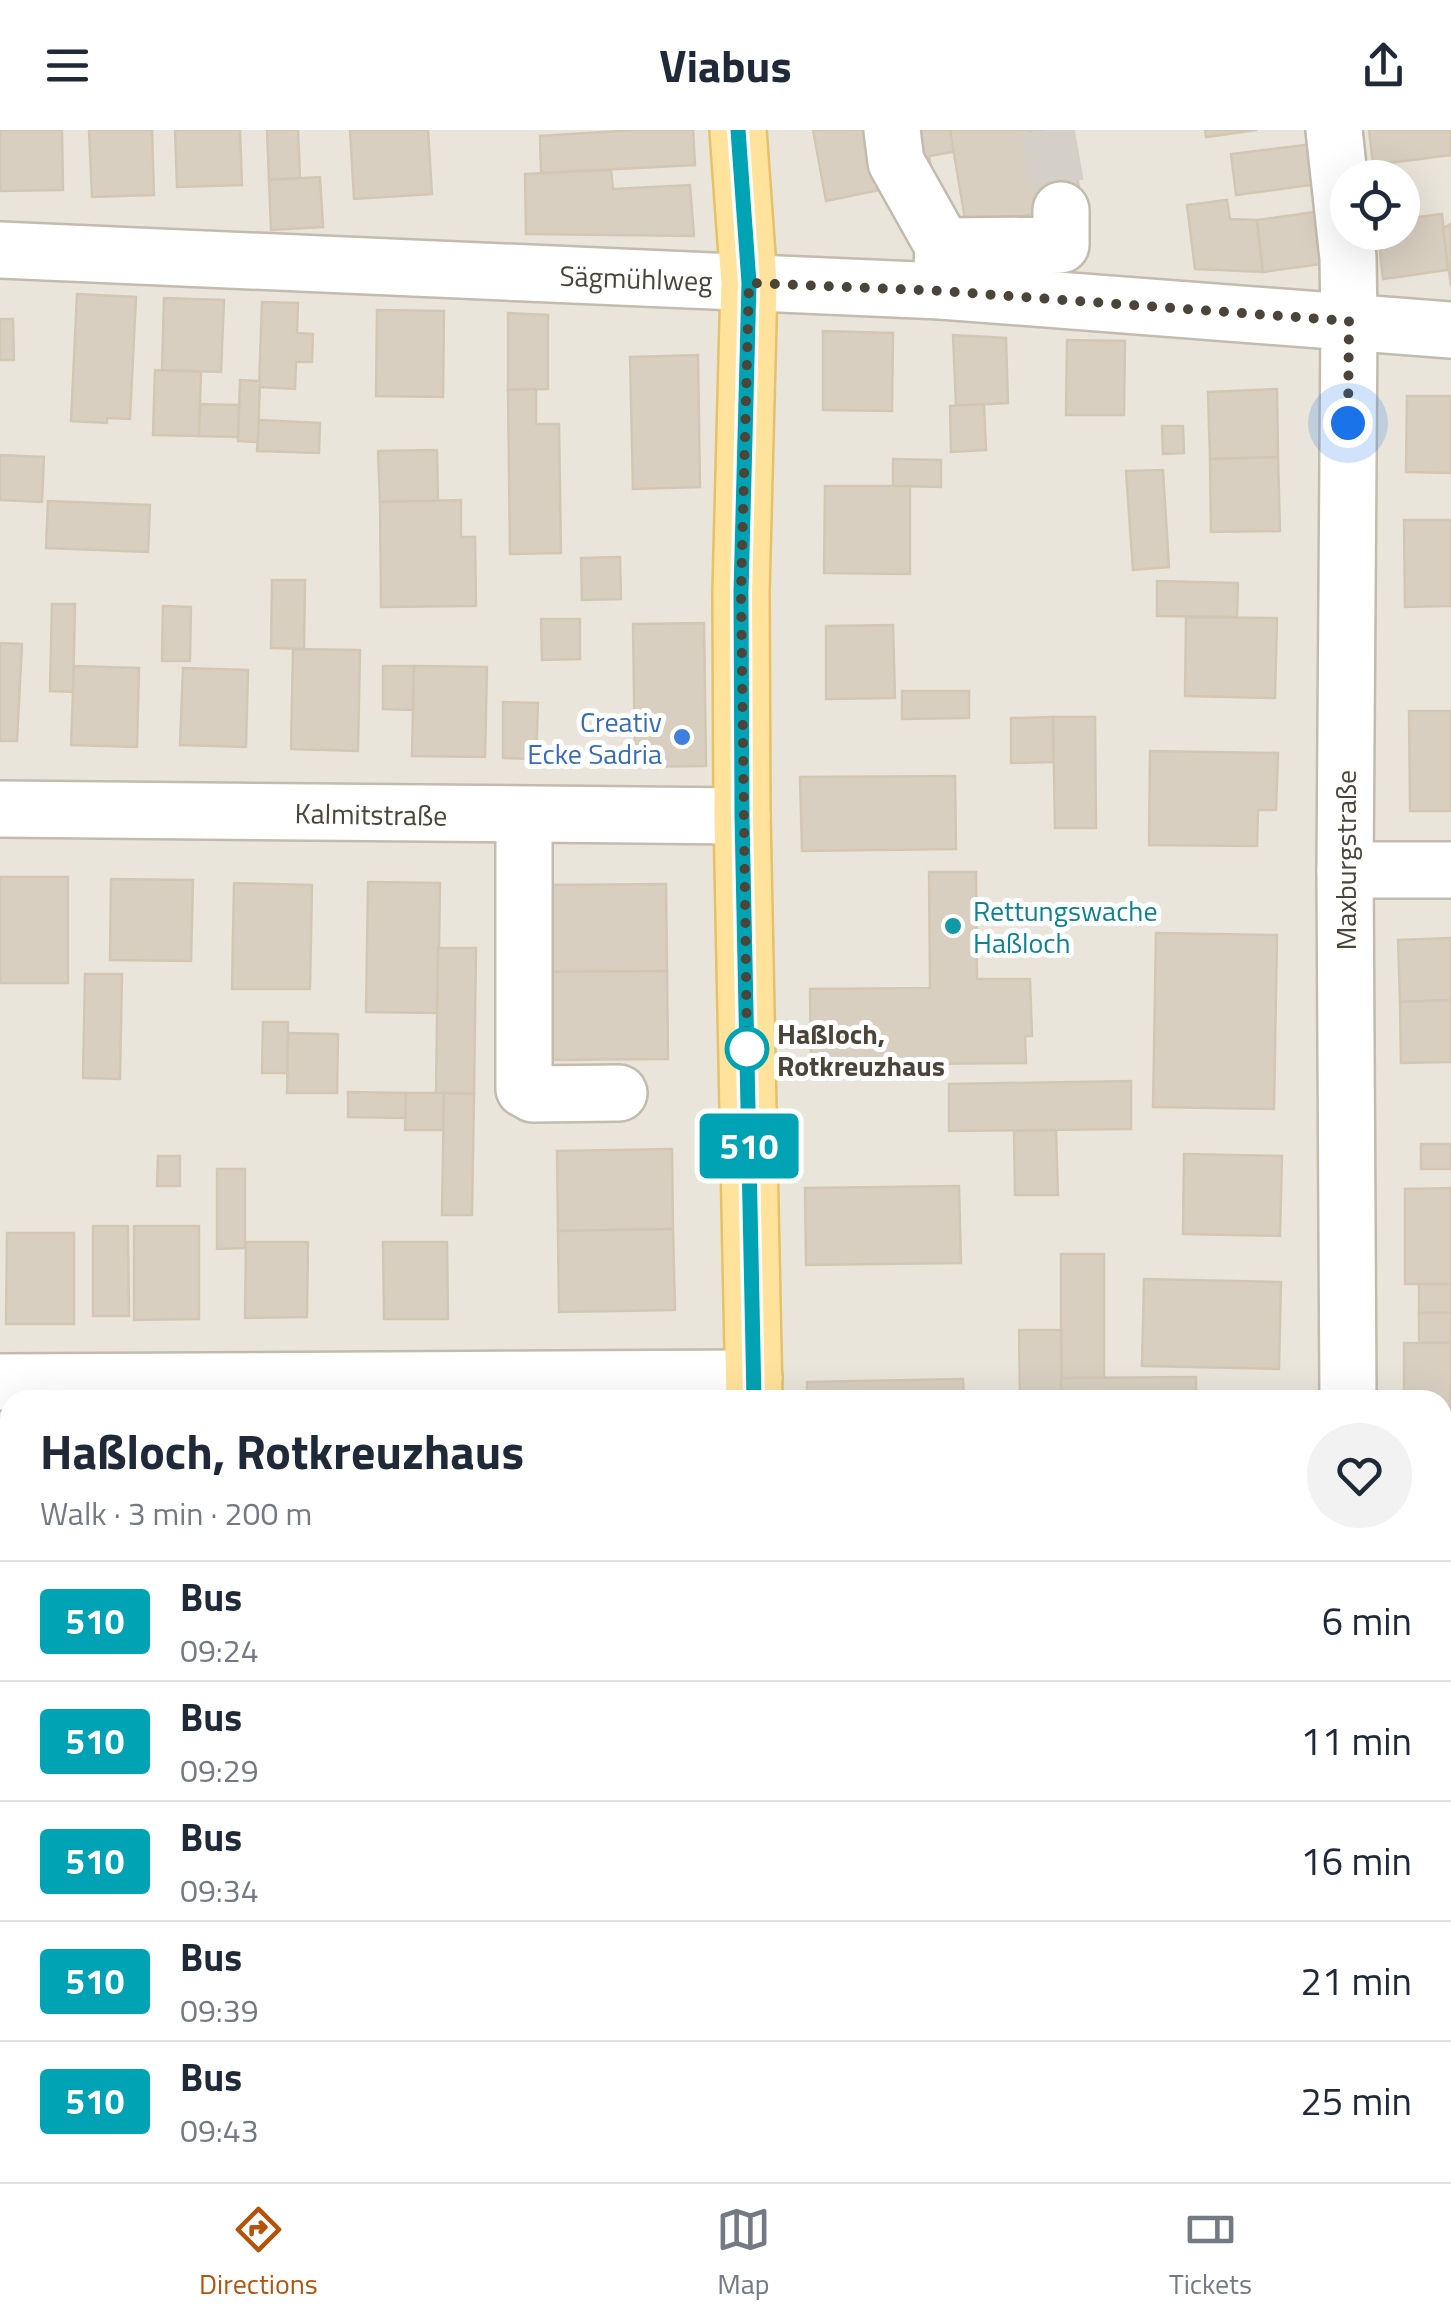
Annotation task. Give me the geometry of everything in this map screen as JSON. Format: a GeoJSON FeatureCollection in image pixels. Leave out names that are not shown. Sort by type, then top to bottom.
{"type":"FeatureCollection","features":[{"type":"Feature","properties":{"kind":"main road"},"geometry":{"type":"LineString","coordinates":[[738,130],[749,283],[741,592],[742,816],[754,1389]]}},
{"type":"Feature","properties":{"kind":"street"},"geometry":{"type":"LineString","coordinates":[[892,130],[896,162],[942,268],[1062,245],[1060,210]]}},
{"type":"Feature","properties":{"kind":"street","name":"Maxburgstraße"},"geometry":{"type":"LineString","coordinates":[[1334,130],[1348,258],[1349,321],[1345,870],[1348,1390]]}},
{"type":"Feature","properties":{"kind":"street","name":"Sägmühlweg"},"geometry":{"type":"LineString","coordinates":[[0,250],[749,283],[942,268],[1349,321],[1451,330]]}},
{"type":"Feature","properties":{"kind":"street","name":"Kalmitstraße"},"geometry":{"type":"LineString","coordinates":[[0,808],[742,816]]}},
{"type":"Feature","properties":{"kind":"street"},"geometry":{"type":"LineString","coordinates":[[524,816],[524,1089],[533,1094],[619,1093]]}},
{"type":"Feature","properties":{"kind":"street"},"geometry":{"type":"LineString","coordinates":[[1345,870],[1451,870]]}},
{"type":"Feature","properties":{"kind":"street"},"geometry":{"type":"LineString","coordinates":[[0,1382],[754,1389]]}},
{"type":"Feature","properties":{"kind":"shaded area"},"geometry":{"type":"Polygon","coordinates":[[[0,130],[1451,130],[1451,1390],[0,1390],[0,130]]]}},
{"type":"Feature","properties":{"kind":"building"},"geometry":{"type":"Polygon","coordinates":[[[0,130],[62,130],[63,190],[0,191],[0,130]]]}},
{"type":"Feature","properties":{"kind":"building"},"geometry":{"type":"Polygon","coordinates":[[[89,130],[152,130],[154,195],[92,197],[89,130]]]}},
{"type":"Feature","properties":{"kind":"building"},"geometry":{"type":"Polygon","coordinates":[[[175,130],[240,130],[242,185],[177,187],[175,130]]]}},
{"type":"Feature","properties":{"kind":"building"},"geometry":{"type":"Polygon","coordinates":[[[267,130],[298,130],[300,178],[269,180],[267,130]]]}},
{"type":"Feature","properties":{"kind":"building"},"geometry":{"type":"Polygon","coordinates":[[[350,130],[428,130],[432,194],[354,199],[350,130]]]}},
{"type":"Feature","properties":{"kind":"building"},"geometry":{"type":"Polygon","coordinates":[[[693,130],[695,165],[541,173],[540,136],[693,130]]]}},
{"type":"Feature","properties":{"kind":"building"},"geometry":{"type":"Polygon","coordinates":[[[813,130],[955,130],[959,151],[929,156],[933,179],[826,201],[813,130]]]}},
{"type":"Feature","properties":{"kind":"building"},"geometry":{"type":"Polygon","coordinates":[[[950,130],[1030,130],[1044,212],[966,225],[950,130]]]}},
{"type":"Feature","properties":{"kind":"building"},"geometry":{"type":"Polygon","coordinates":[[[1030,130],[1069,130],[1082,206],[1044,212],[1030,130]]]}},
{"type":"Feature","properties":{"kind":"building"},"geometry":{"type":"Polygon","coordinates":[[[1205,130],[1257,130],[1206,137],[1205,130]]]}},
{"type":"Feature","properties":{"kind":"building"},"geometry":{"type":"Polygon","coordinates":[[[1369,130],[1451,130],[1451,155],[1372,160],[1369,130]]]}},
{"type":"Feature","properties":{"kind":"building"},"geometry":{"type":"Polygon","coordinates":[[[1314,144],[1319,184],[1236,195],[1231,154],[1314,144]]]}},
{"type":"Feature","properties":{"kind":"building"},"geometry":{"type":"Polygon","coordinates":[[[611,170],[613,189],[690,185],[694,236],[526,234],[525,174],[611,170]]]}},
{"type":"Feature","properties":{"kind":"building"},"geometry":{"type":"Polygon","coordinates":[[[320,177],[323,227],[271,230],[269,180],[320,177]]]}},
{"type":"Feature","properties":{"kind":"building"},"geometry":{"type":"Polygon","coordinates":[[[1227,200],[1230,219],[1257,220],[1263,272],[1195,269],[1187,205],[1227,200]]]}},
{"type":"Feature","properties":{"kind":"building"},"geometry":{"type":"Polygon","coordinates":[[[1315,212],[1321,264],[1263,272],[1257,220],[1315,212]]]}},
{"type":"Feature","properties":{"kind":"building"},"geometry":{"type":"Polygon","coordinates":[[[1442,214],[1448,270],[1383,279],[1380,250],[1420,250],[1420,217],[1442,214]]]}},
{"type":"Feature","properties":{"kind":"building"},"geometry":{"type":"Polygon","coordinates":[[[1451,224],[1451,286],[1443,228],[1451,224]]]}},
{"type":"Feature","properties":{"kind":"building"},"geometry":{"type":"Polygon","coordinates":[[[77,294],[136,297],[130,419],[107,418],[107,423],[71,421],[77,294]]]}},
{"type":"Feature","properties":{"kind":"building"},"geometry":{"type":"Polygon","coordinates":[[[164,298],[224,300],[221,372],[162,370],[164,298]]]}},
{"type":"Feature","properties":{"kind":"building"},"geometry":{"type":"Polygon","coordinates":[[[262,302],[298,303],[297,333],[313,334],[312,362],[296,362],[295,389],[259,387],[262,302]]]}},
{"type":"Feature","properties":{"kind":"building"},"geometry":{"type":"Polygon","coordinates":[[[377,310],[444,311],[443,397],[376,396],[377,310]]]}},
{"type":"Feature","properties":{"kind":"building"},"geometry":{"type":"Polygon","coordinates":[[[508,313],[548,315],[548,389],[508,390],[508,313]]]}},
{"type":"Feature","properties":{"kind":"building"},"geometry":{"type":"Polygon","coordinates":[[[0,319],[13,319],[14,360],[0,360],[0,319]]]}},
{"type":"Feature","properties":{"kind":"building"},"geometry":{"type":"Polygon","coordinates":[[[823,331],[893,333],[892,411],[823,410],[823,331]]]}},
{"type":"Feature","properties":{"kind":"building"},"geometry":{"type":"Polygon","coordinates":[[[953,335],[1006,338],[1008,403],[956,406],[953,335]]]}},
{"type":"Feature","properties":{"kind":"building"},"geometry":{"type":"Polygon","coordinates":[[[1067,340],[1125,341],[1124,415],[1066,415],[1067,340]]]}},
{"type":"Feature","properties":{"kind":"building"},"geometry":{"type":"Polygon","coordinates":[[[698,355],[700,487],[633,489],[630,357],[698,355]]]}},
{"type":"Feature","properties":{"kind":"building"},"geometry":{"type":"Polygon","coordinates":[[[155,370],[201,372],[199,436],[153,435],[155,370]]]}},
{"type":"Feature","properties":{"kind":"building"},"geometry":{"type":"Polygon","coordinates":[[[240,380],[260,381],[258,442],[238,441],[240,380]]]}},
{"type":"Feature","properties":{"kind":"building"},"geometry":{"type":"Polygon","coordinates":[[[536,389],[536,424],[559,424],[561,553],[510,554],[508,390],[536,389]]]}},
{"type":"Feature","properties":{"kind":"building"},"geometry":{"type":"Polygon","coordinates":[[[1277,389],[1278,457],[1210,459],[1208,392],[1277,389]]]}},
{"type":"Feature","properties":{"kind":"building"},"geometry":{"type":"Polygon","coordinates":[[[1407,396],[1451,396],[1451,473],[1406,472],[1407,396]]]}},
{"type":"Feature","properties":{"kind":"building"},"geometry":{"type":"Polygon","coordinates":[[[200,404],[239,405],[238,437],[199,436],[200,404]]]}},
{"type":"Feature","properties":{"kind":"building"},"geometry":{"type":"Polygon","coordinates":[[[984,404],[986,450],[951,452],[950,406],[984,404]]]}},
{"type":"Feature","properties":{"kind":"building"},"geometry":{"type":"Polygon","coordinates":[[[259,420],[320,423],[319,453],[257,451],[259,420]]]}},
{"type":"Feature","properties":{"kind":"building"},"geometry":{"type":"Polygon","coordinates":[[[1162,426],[1183,426],[1184,453],[1163,454],[1162,426]]]}},
{"type":"Feature","properties":{"kind":"building"},"geometry":{"type":"Polygon","coordinates":[[[437,450],[438,501],[380,502],[378,451],[437,450]]]}},
{"type":"Feature","properties":{"kind":"building"},"geometry":{"type":"Polygon","coordinates":[[[0,455],[44,457],[42,502],[0,500],[0,455]]]}},
{"type":"Feature","properties":{"kind":"building"},"geometry":{"type":"Polygon","coordinates":[[[1278,457],[1280,531],[1211,532],[1210,459],[1278,457]]]}},
{"type":"Feature","properties":{"kind":"building"},"geometry":{"type":"Polygon","coordinates":[[[893,459],[941,460],[941,487],[893,486],[893,459]]]}},
{"type":"Feature","properties":{"kind":"building"},"geometry":{"type":"Polygon","coordinates":[[[1163,470],[1169,567],[1133,570],[1126,471],[1163,470]]]}},
{"type":"Feature","properties":{"kind":"building"},"geometry":{"type":"Polygon","coordinates":[[[825,486],[910,486],[910,574],[824,573],[825,486]]]}},
{"type":"Feature","properties":{"kind":"building"},"geometry":{"type":"Polygon","coordinates":[[[461,500],[461,537],[475,537],[476,606],[381,607],[380,502],[461,500]]]}},
{"type":"Feature","properties":{"kind":"building"},"geometry":{"type":"Polygon","coordinates":[[[48,501],[150,505],[148,552],[46,548],[48,501]]]}},
{"type":"Feature","properties":{"kind":"building"},"geometry":{"type":"Polygon","coordinates":[[[1404,520],[1451,520],[1451,606],[1405,607],[1404,520]]]}},
{"type":"Feature","properties":{"kind":"building"},"geometry":{"type":"Polygon","coordinates":[[[620,557],[621,599],[582,600],[581,558],[620,557]]]}},
{"type":"Feature","properties":{"kind":"building"},"geometry":{"type":"Polygon","coordinates":[[[272,580],[305,580],[304,649],[271,648],[272,580]]]}},
{"type":"Feature","properties":{"kind":"building"},"geometry":{"type":"Polygon","coordinates":[[[1157,581],[1238,583],[1237,617],[1157,616],[1157,581]]]}},
{"type":"Feature","properties":{"kind":"building"},"geometry":{"type":"Polygon","coordinates":[[[52,604],[75,604],[73,692],[50,691],[52,604]]]}},
{"type":"Feature","properties":{"kind":"building"},"geometry":{"type":"Polygon","coordinates":[[[163,606],[191,607],[190,661],[162,661],[163,606]]]}},
{"type":"Feature","properties":{"kind":"building"},"geometry":{"type":"Polygon","coordinates":[[[1186,617],[1277,618],[1275,698],[1185,696],[1186,617]]]}},
{"type":"Feature","properties":{"kind":"building"},"geometry":{"type":"Polygon","coordinates":[[[541,619],[580,619],[580,659],[542,660],[541,619]]]}},
{"type":"Feature","properties":{"kind":"building"},"geometry":{"type":"Polygon","coordinates":[[[704,623],[706,766],[635,767],[633,624],[704,623]]]}},
{"type":"Feature","properties":{"kind":"building"},"geometry":{"type":"Polygon","coordinates":[[[893,625],[895,698],[826,699],[826,626],[893,625]]]}},
{"type":"Feature","properties":{"kind":"building"},"geometry":{"type":"Polygon","coordinates":[[[0,643],[22,644],[17,741],[0,741],[0,643]]]}},
{"type":"Feature","properties":{"kind":"building"},"geometry":{"type":"Polygon","coordinates":[[[293,649],[360,650],[358,751],[291,749],[293,649]]]}},
{"type":"Feature","properties":{"kind":"building"},"geometry":{"type":"Polygon","coordinates":[[[74,666],[139,668],[137,747],[71,745],[74,666]]]}},
{"type":"Feature","properties":{"kind":"building"},"geometry":{"type":"Polygon","coordinates":[[[383,666],[414,666],[413,710],[383,709],[383,666]]]}},
{"type":"Feature","properties":{"kind":"building"},"geometry":{"type":"Polygon","coordinates":[[[414,666],[487,667],[485,757],[412,756],[414,666]]]}},
{"type":"Feature","properties":{"kind":"building"},"geometry":{"type":"Polygon","coordinates":[[[183,668],[248,670],[246,747],[180,745],[183,668]]]}},
{"type":"Feature","properties":{"kind":"building"},"geometry":{"type":"Polygon","coordinates":[[[902,691],[969,691],[969,718],[902,719],[902,691]]]}},
{"type":"Feature","properties":{"kind":"building"},"geometry":{"type":"Polygon","coordinates":[[[503,702],[538,703],[536,759],[503,758],[503,702]]]}},
{"type":"Feature","properties":{"kind":"building"},"geometry":{"type":"Polygon","coordinates":[[[1409,711],[1451,711],[1451,811],[1410,811],[1409,711]]]}},
{"type":"Feature","properties":{"kind":"building"},"geometry":{"type":"Polygon","coordinates":[[[1053,717],[1054,762],[1011,763],[1011,718],[1053,717]]]}},
{"type":"Feature","properties":{"kind":"building"},"geometry":{"type":"Polygon","coordinates":[[[1053,717],[1095,717],[1096,828],[1055,828],[1053,717]]]}},
{"type":"Feature","properties":{"kind":"building"},"geometry":{"type":"Polygon","coordinates":[[[1150,751],[1278,753],[1276,810],[1258,810],[1257,846],[1149,845],[1150,751]]]}},
{"type":"Feature","properties":{"kind":"building"},"geometry":{"type":"Polygon","coordinates":[[[955,776],[956,849],[802,851],[800,777],[955,776]]]}},
{"type":"Feature","properties":{"kind":"building","name":"Rettungswache Haßloch"},"geometry":{"type":"Polygon","coordinates":[[[929,872],[976,872],[977,979],[1030,979],[1032,1036],[1025,1036],[1026,1063],[811,1065],[810,989],[930,988],[929,872]]]}},
{"type":"Feature","properties":{"kind":"building"},"geometry":{"type":"Polygon","coordinates":[[[0,877],[68,877],[68,983],[0,983],[0,877]]]}},
{"type":"Feature","properties":{"kind":"building"},"geometry":{"type":"Polygon","coordinates":[[[111,879],[193,880],[191,961],[110,960],[111,879]]]}},
{"type":"Feature","properties":{"kind":"building"},"geometry":{"type":"Polygon","coordinates":[[[368,882],[440,883],[438,1013],[366,1012],[368,882]]]}},
{"type":"Feature","properties":{"kind":"building"},"geometry":{"type":"Polygon","coordinates":[[[234,883],[312,885],[310,989],[232,989],[234,883]]]}},
{"type":"Feature","properties":{"kind":"building"},"geometry":{"type":"Polygon","coordinates":[[[666,884],[667,971],[545,972],[543,885],[666,884]]]}},
{"type":"Feature","properties":{"kind":"building"},"geometry":{"type":"Polygon","coordinates":[[[1156,933],[1277,935],[1274,1109],[1153,1107],[1156,933]]]}},
{"type":"Feature","properties":{"kind":"building"},"geometry":{"type":"Polygon","coordinates":[[[1451,938],[1451,1000],[1400,1002],[1398,940],[1451,938]]]}},
{"type":"Feature","properties":{"kind":"building"},"geometry":{"type":"Polygon","coordinates":[[[438,948],[476,948],[474,1094],[436,1093],[438,948]]]}},
{"type":"Feature","properties":{"kind":"building"},"geometry":{"type":"Polygon","coordinates":[[[667,971],[668,1059],[545,1060],[545,972],[667,971]]]}},
{"type":"Feature","properties":{"kind":"building"},"geometry":{"type":"Polygon","coordinates":[[[85,974],[122,974],[120,1079],[83,1078],[85,974]]]}},
{"type":"Feature","properties":{"kind":"building"},"geometry":{"type":"Polygon","coordinates":[[[1451,1000],[1451,1062],[1401,1063],[1400,1002],[1451,1000]]]}},
{"type":"Feature","properties":{"kind":"building"},"geometry":{"type":"Polygon","coordinates":[[[263,1022],[288,1022],[287,1073],[262,1073],[263,1022]]]}},
{"type":"Feature","properties":{"kind":"building"},"geometry":{"type":"Polygon","coordinates":[[[288,1033],[338,1034],[337,1093],[287,1093],[288,1033]]]}},
{"type":"Feature","properties":{"kind":"building"},"geometry":{"type":"Polygon","coordinates":[[[1131,1081],[1131,1129],[949,1131],[949,1084],[1131,1081]]]}},
{"type":"Feature","properties":{"kind":"building"},"geometry":{"type":"Polygon","coordinates":[[[348,1092],[406,1093],[406,1118],[348,1117],[348,1092]]]}},
{"type":"Feature","properties":{"kind":"building"},"geometry":{"type":"Polygon","coordinates":[[[406,1093],[444,1093],[444,1130],[405,1130],[406,1093]]]}},
{"type":"Feature","properties":{"kind":"building"},"geometry":{"type":"Polygon","coordinates":[[[444,1093],[474,1094],[472,1215],[442,1215],[444,1093]]]}},
{"type":"Feature","properties":{"kind":"building"},"geometry":{"type":"Polygon","coordinates":[[[1056,1130],[1058,1195],[1015,1195],[1014,1131],[1056,1130]]]}},
{"type":"Feature","properties":{"kind":"building"},"geometry":{"type":"Polygon","coordinates":[[[1421,1144],[1451,1144],[1451,1169],[1421,1169],[1421,1144]]]}},
{"type":"Feature","properties":{"kind":"building"},"geometry":{"type":"Polygon","coordinates":[[[672,1149],[673,1229],[558,1231],[557,1151],[672,1149]]]}},
{"type":"Feature","properties":{"kind":"building"},"geometry":{"type":"Polygon","coordinates":[[[1184,1154],[1282,1156],[1280,1236],[1183,1234],[1184,1154]]]}},
{"type":"Feature","properties":{"kind":"building"},"geometry":{"type":"Polygon","coordinates":[[[158,1156],[180,1156],[180,1186],[157,1186],[158,1156]]]}},
{"type":"Feature","properties":{"kind":"building"},"geometry":{"type":"Polygon","coordinates":[[[217,1169],[245,1169],[245,1248],[217,1249],[217,1169]]]}},
{"type":"Feature","properties":{"kind":"building"},"geometry":{"type":"Polygon","coordinates":[[[959,1186],[961,1263],[806,1265],[805,1188],[959,1186]]]}},
{"type":"Feature","properties":{"kind":"building"},"geometry":{"type":"Polygon","coordinates":[[[1451,1188],[1451,1284],[1405,1284],[1405,1189],[1451,1188]]]}},
{"type":"Feature","properties":{"kind":"building"},"geometry":{"type":"Polygon","coordinates":[[[93,1226],[128,1226],[129,1316],[93,1316],[93,1226]]]}},
{"type":"Feature","properties":{"kind":"building"},"geometry":{"type":"Polygon","coordinates":[[[134,1226],[199,1226],[199,1319],[134,1320],[134,1226]]]}},
{"type":"Feature","properties":{"kind":"building"},"geometry":{"type":"Polygon","coordinates":[[[673,1229],[675,1310],[559,1312],[558,1231],[673,1229]]]}},
{"type":"Feature","properties":{"kind":"building"},"geometry":{"type":"Polygon","coordinates":[[[7,1233],[74,1233],[74,1324],[6,1324],[7,1233]]]}},
{"type":"Feature","properties":{"kind":"building"},"geometry":{"type":"Polygon","coordinates":[[[246,1242],[308,1242],[307,1317],[245,1318],[246,1242]]]}},
{"type":"Feature","properties":{"kind":"building"},"geometry":{"type":"Polygon","coordinates":[[[383,1242],[447,1242],[448,1319],[384,1319],[383,1242]]]}},
{"type":"Feature","properties":{"kind":"building"},"geometry":{"type":"Polygon","coordinates":[[[1061,1254],[1104,1254],[1104,1378],[1061,1378],[1061,1254]]]}},
{"type":"Feature","properties":{"kind":"building"},"geometry":{"type":"Polygon","coordinates":[[[1144,1279],[1281,1282],[1279,1369],[1142,1366],[1144,1279]]]}},
{"type":"Feature","properties":{"kind":"building"},"geometry":{"type":"Polygon","coordinates":[[[1419,1284],[1451,1284],[1451,1313],[1419,1313],[1419,1284]]]}},
{"type":"Feature","properties":{"kind":"building"},"geometry":{"type":"Polygon","coordinates":[[[1419,1313],[1451,1313],[1451,1343],[1419,1343],[1419,1313]]]}},
{"type":"Feature","properties":{"kind":"building"},"geometry":{"type":"Polygon","coordinates":[[[1019,1330],[1061,1330],[1062,1390],[1020,1390],[1019,1330]]]}},
{"type":"Feature","properties":{"kind":"building"},"geometry":{"type":"Polygon","coordinates":[[[1404,1343],[1451,1343],[1451,1390],[1404,1390],[1404,1343]]]}},
{"type":"Feature","properties":{"kind":"building"},"geometry":{"type":"Polygon","coordinates":[[[1196,1377],[1196,1390],[1062,1390],[1061,1378],[1196,1377]]]}},
{"type":"Feature","properties":{"kind":"building"},"geometry":{"type":"Polygon","coordinates":[[[963,1379],[964,1390],[807,1390],[807,1382],[963,1379]]]}},
{"type":"Feature","properties":{"kind":"tunnel"},"geometry":{"type":"LineString","coordinates":[[1047,130],[1061,210]]}},
{"type":"Feature","properties":{"kind":"bus line","name":"510"},"geometry":{"type":"LineString","coordinates":[[738,130],[749,283],[741,592],[754,1390]]}},
{"type":"Feature","properties":{"kind":"place","name":"Creativ Ecke Sadria"},"geometry":{"type":"Point","coordinates":[682,737]}},
{"type":"Feature","properties":{"kind":"place","name":"Rettungswache Haßloch"},"geometry":{"type":"Point","coordinates":[953,926]}},
{"type":"Feature","properties":{"kind":"place","name":"Haßloch, Rotkreuzhaus"},"geometry":{"type":"Point","coordinates":[747,1049]}},
{"type":"Feature","properties":{"kind":"route"},"geometry":{"type":"LineString","coordinates":[[747,1049],[741,592],[749,283],[941,291],[1349,321],[1348,423]]}}]}
